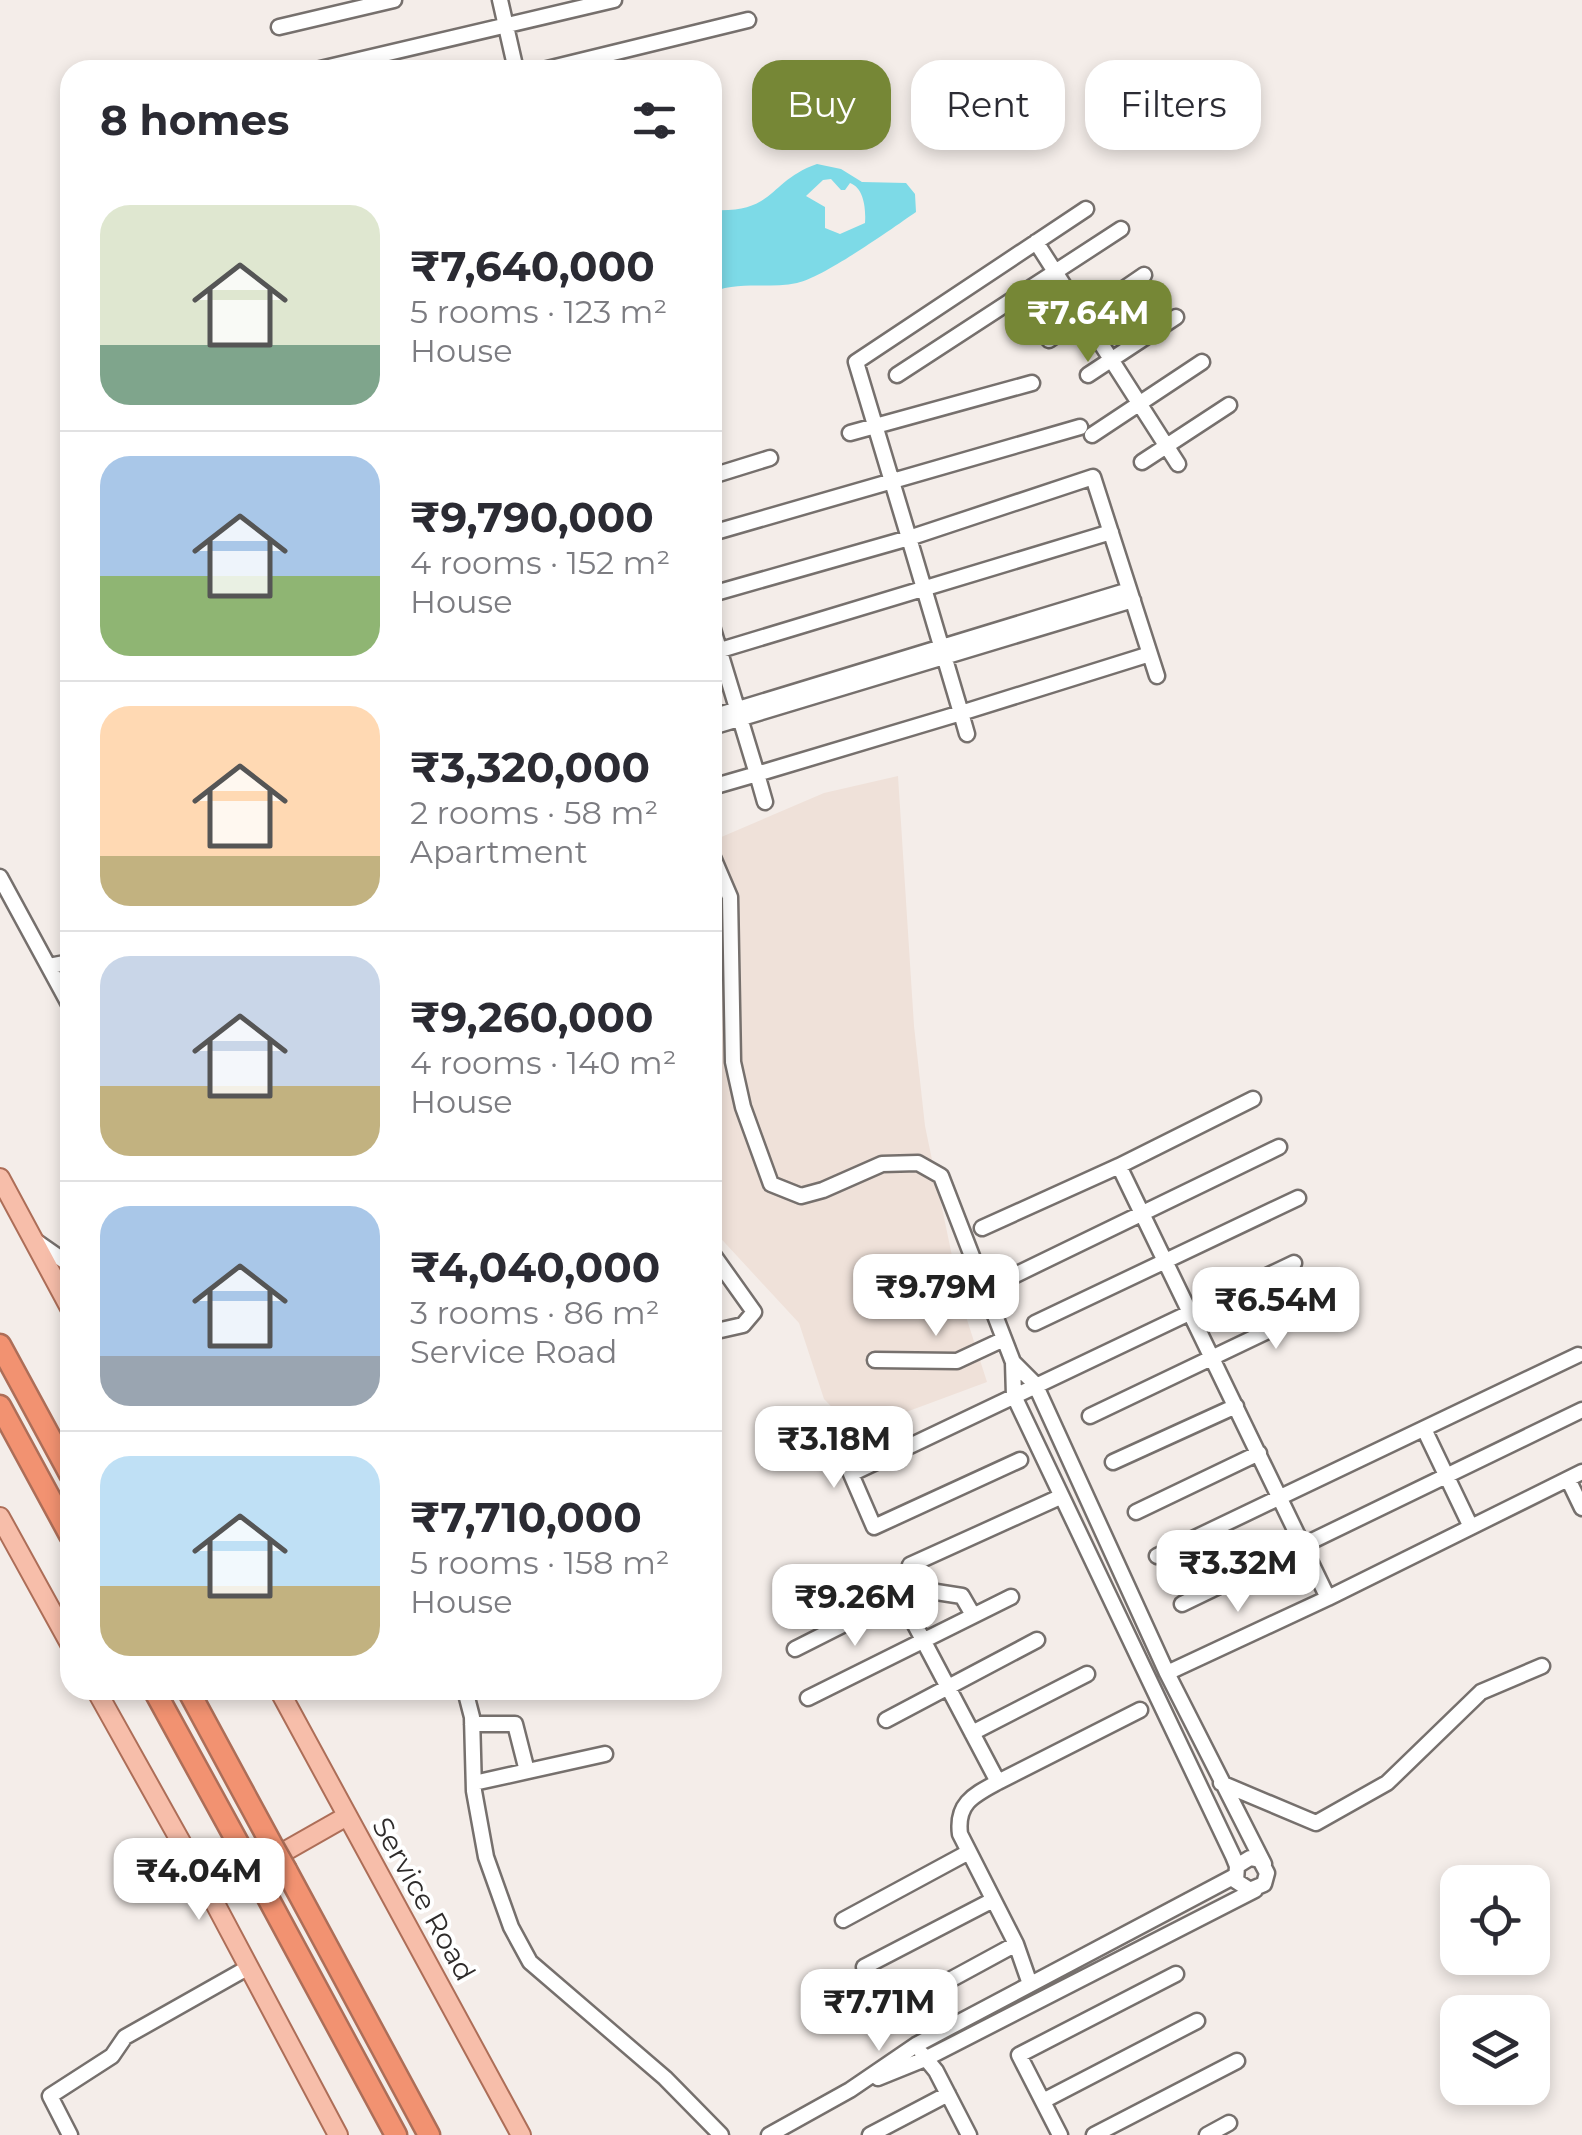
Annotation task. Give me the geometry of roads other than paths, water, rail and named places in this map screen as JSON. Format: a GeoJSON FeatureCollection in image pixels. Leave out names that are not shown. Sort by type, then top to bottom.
{"type":"FeatureCollection","features":[{"type":"Feature","properties":{"kind":"highway"},"geometry":{"type":"LineString","coordinates":[[0,1345],[60,1456]]}},
{"type":"Feature","properties":{"kind":"highway"},"geometry":{"type":"LineString","coordinates":[[0,1406],[60,1516]]}},
{"type":"Feature","properties":{"kind":"highway"},"geometry":{"type":"LineString","coordinates":[[159,1700],[396,2135]]}},
{"type":"Feature","properties":{"kind":"highway"},"geometry":{"type":"LineString","coordinates":[[193,1700],[429,2135]]}},
{"type":"Feature","properties":{"kind":"main road"},"geometry":{"type":"LineString","coordinates":[[0,1178],[60,1290]]}},
{"type":"Feature","properties":{"kind":"main road"},"geometry":{"type":"LineString","coordinates":[[0,1517],[60,1626]]}},
{"type":"Feature","properties":{"kind":"main road"},"geometry":{"type":"LineString","coordinates":[[102,1700],[338,2135]]}},
{"type":"Feature","properties":{"kind":"main road","name":"Service Road"},"geometry":{"type":"LineString","coordinates":[[283,1700],[521,2135]]}},
{"type":"Feature","properties":{"kind":"main road"},"geometry":{"type":"LineString","coordinates":[[210,1894],[347,1816]]}},
{"type":"Feature","properties":{"kind":"street"},"geometry":{"type":"LineString","coordinates":[[278,27],[394,0]]}},
{"type":"Feature","properties":{"kind":"street"},"geometry":{"type":"LineString","coordinates":[[500,0],[514,60]]}},
{"type":"Feature","properties":{"kind":"street"},"geometry":{"type":"LineString","coordinates":[[359,60],[614,0]]}},
{"type":"Feature","properties":{"kind":"street"},"geometry":{"type":"LineString","coordinates":[[584,60],[748,20]]}},
{"type":"Feature","properties":{"kind":"street"},"geometry":{"type":"LineString","coordinates":[[967,734],[856,362],[1086,209]]}},
{"type":"Feature","properties":{"kind":"street"},"geometry":{"type":"LineString","coordinates":[[896,374],[1121,229]]}},
{"type":"Feature","properties":{"kind":"street"},"geometry":{"type":"LineString","coordinates":[[1036,242],[1178,464]]}},
{"type":"Feature","properties":{"kind":"street"},"geometry":{"type":"LineString","coordinates":[[1049,340],[1144,275]]}},
{"type":"Feature","properties":{"kind":"street"},"geometry":{"type":"LineString","coordinates":[[1088,375],[1176,317]]}},
{"type":"Feature","properties":{"kind":"street"},"geometry":{"type":"LineString","coordinates":[[722,530],[890,480],[1086,431],[1140,404],[1202,362]]}},
{"type":"Feature","properties":{"kind":"street"},"geometry":{"type":"LineString","coordinates":[[850,433],[1032,383]]}},
{"type":"Feature","properties":{"kind":"street"},"geometry":{"type":"LineString","coordinates":[[1142,462],[1230,406]]}},
{"type":"Feature","properties":{"kind":"street"},"geometry":{"type":"LineString","coordinates":[[722,473],[770,458]]}},
{"type":"Feature","properties":{"kind":"street"},"geometry":{"type":"LineString","coordinates":[[722,591],[908,538],[1093,477],[1157,676]]}},
{"type":"Feature","properties":{"kind":"street"},"geometry":{"type":"LineString","coordinates":[[722,650],[1111,532]]}},
{"type":"Feature","properties":{"kind":"street"},"geometry":{"type":"LineString","coordinates":[[722,716],[1131,596]]}},
{"type":"Feature","properties":{"kind":"street"},"geometry":{"type":"LineString","coordinates":[[722,784],[1150,654]]}},
{"type":"Feature","properties":{"kind":"street"},"geometry":{"type":"LineString","coordinates":[[722,668],[765,802]]}},
{"type":"Feature","properties":{"kind":"street"},"geometry":{"type":"LineString","coordinates":[[722,723],[739,714]]}},
{"type":"Feature","properties":{"kind":"street"},"geometry":{"type":"LineString","coordinates":[[0,877],[60,987]]}},
{"type":"Feature","properties":{"kind":"street"},"geometry":{"type":"LineString","coordinates":[[722,878],[730,897],[733,1062],[743,1107],[772,1184],[801,1196],[882,1164],[918,1163],[941,1176],[1002,1340],[1013,1362],[1035,1384],[1167,1672],[1264,1864],[1266,1879],[1255,1890],[1042,2000],[925,2059],[850,2090]]}},
{"type":"Feature","properties":{"kind":"street"},"geometry":{"type":"LineString","coordinates":[[49,966],[60,964]]}},
{"type":"Feature","properties":{"kind":"street"},"geometry":{"type":"LineString","coordinates":[[982,1228],[1253,1099]]}},
{"type":"Feature","properties":{"kind":"street"},"geometry":{"type":"LineString","coordinates":[[1009,1278],[1280,1147]]}},
{"type":"Feature","properties":{"kind":"street"},"geometry":{"type":"LineString","coordinates":[[1119,1166],[1328,1598]]}},
{"type":"Feature","properties":{"kind":"street"},"geometry":{"type":"LineString","coordinates":[[1035,1323],[1298,1198]]}},
{"type":"Feature","properties":{"kind":"street"},"geometry":{"type":"LineString","coordinates":[[32,1239],[60,1259]]}},
{"type":"Feature","properties":{"kind":"street"},"geometry":{"type":"LineString","coordinates":[[1020,1460],[874,1528],[851,1474],[1294,1263]]}},
{"type":"Feature","properties":{"kind":"street"},"geometry":{"type":"LineString","coordinates":[[722,1267],[754,1312],[743,1325],[722,1330]]}},
{"type":"Feature","properties":{"kind":"street"},"geometry":{"type":"LineString","coordinates":[[1090,1416],[1320,1306]]}},
{"type":"Feature","properties":{"kind":"street"},"geometry":{"type":"LineString","coordinates":[[875,1360],[957,1361],[1002,1340]]}},
{"type":"Feature","properties":{"kind":"street"},"geometry":{"type":"LineString","coordinates":[[1157,1556],[1578,1355]]}},
{"type":"Feature","properties":{"kind":"street"},"geometry":{"type":"LineString","coordinates":[[1013,1362],[1014,1396],[1244,1889],[1255,1890]]}},
{"type":"Feature","properties":{"kind":"street"},"geometry":{"type":"LineString","coordinates":[[1113,1462],[1236,1406]]}},
{"type":"Feature","properties":{"kind":"street"},"geometry":{"type":"LineString","coordinates":[[1182,1604],[1582,1410]]}},
{"type":"Feature","properties":{"kind":"street"},"geometry":{"type":"LineString","coordinates":[[1424,1429],[1470,1526]]}},
{"type":"Feature","properties":{"kind":"street"},"geometry":{"type":"LineString","coordinates":[[1136,1512],[1258,1453]]}},
{"type":"Feature","properties":{"kind":"street"},"geometry":{"type":"LineString","coordinates":[[1167,1672],[1328,1598],[1575,1476],[1582,1508]]}},
{"type":"Feature","properties":{"kind":"street"},"geometry":{"type":"LineString","coordinates":[[910,1565],[1060,1496]]}},
{"type":"Feature","properties":{"kind":"street"},"geometry":{"type":"LineString","coordinates":[[1077,1533],[1098,1522]]}},
{"type":"Feature","properties":{"kind":"street"},"geometry":{"type":"LineString","coordinates":[[917,1590],[962,1596],[973,1615]]}},
{"type":"Feature","properties":{"kind":"street"},"geometry":{"type":"LineString","coordinates":[[795,1649],[897,1591],[998,1782]]}},
{"type":"Feature","properties":{"kind":"street"},"geometry":{"type":"LineString","coordinates":[[808,1698],[1011,1597]]}},
{"type":"Feature","properties":{"kind":"street"},"geometry":{"type":"LineString","coordinates":[[886,1720],[1038,1640]]}},
{"type":"Feature","properties":{"kind":"street"},"geometry":{"type":"LineString","coordinates":[[1220,1782],[1316,1823],[1387,1783],[1481,1692],[1542,1666]]}},
{"type":"Feature","properties":{"kind":"street"},"geometry":{"type":"LineString","coordinates":[[972,1733],[1087,1674]]}},
{"type":"Feature","properties":{"kind":"street"},"geometry":{"type":"LineString","coordinates":[[467,1700],[474,1784],[486,1858],[511,1927],[530,1962],[665,2078],[721,2135]]}},
{"type":"Feature","properties":{"kind":"street"},"geometry":{"type":"LineString","coordinates":[[1042,2000],[967,1853],[958,1821],[968,1798],[1140,1710]]}},
{"type":"Feature","properties":{"kind":"street"},"geometry":{"type":"LineString","coordinates":[[472,1724],[515,1724],[527,1771]]}},
{"type":"Feature","properties":{"kind":"street"},"geometry":{"type":"LineString","coordinates":[[474,1784],[605,1754]]}},
{"type":"Feature","properties":{"kind":"street"},"geometry":{"type":"LineString","coordinates":[[844,1920],[967,1853]]}},
{"type":"Feature","properties":{"kind":"street"},"geometry":{"type":"LineString","coordinates":[[769,2135],[850,2090],[916,2045],[1236,1871],[1250,1858],[1264,1864]]}},
{"type":"Feature","properties":{"kind":"street"},"geometry":{"type":"LineString","coordinates":[[864,1967],[993,1900]]}},
{"type":"Feature","properties":{"kind":"street"},"geometry":{"type":"LineString","coordinates":[[1134,1928],[1143,1947]]}},
{"type":"Feature","properties":{"kind":"street"},"geometry":{"type":"LineString","coordinates":[[891,2012],[1016,1944]]}},
{"type":"Feature","properties":{"kind":"street"},"geometry":{"type":"LineString","coordinates":[[70,2135],[50,2096],[112,2056],[125,2037],[249,1967]]}},
{"type":"Feature","properties":{"kind":"street"},"geometry":{"type":"LineString","coordinates":[[1060,2135],[1019,2054],[1176,1974]]}},
{"type":"Feature","properties":{"kind":"street"},"geometry":{"type":"LineString","coordinates":[[1043,2101],[1197,2021]]}},
{"type":"Feature","properties":{"kind":"street"},"geometry":{"type":"LineString","coordinates":[[916,2045],[969,2135]]}},
{"type":"Feature","properties":{"kind":"street"},"geometry":{"type":"LineString","coordinates":[[1094,2135],[1237,2061]]}},
{"type":"Feature","properties":{"kind":"street"},"geometry":{"type":"LineString","coordinates":[[870,2135],[948,2094]]}},
{"type":"Feature","properties":{"kind":"street"},"geometry":{"type":"LineString","coordinates":[[1206,2135],[1229,2123]]}},
{"type":"Feature","properties":{"kind":"water"},"geometry":{"type":"Polygon","coordinates":[[[817,164],[841,169],[862,182],[906,183],[915,194],[916,212],[809,279],[786,285],[722,290],[722,210],[761,201],[817,164]],[[831,179],[823,180],[806,196],[825,207],[825,228],[840,234],[865,223],[858,189],[850,183],[845,190],[831,179]]]}}]}
